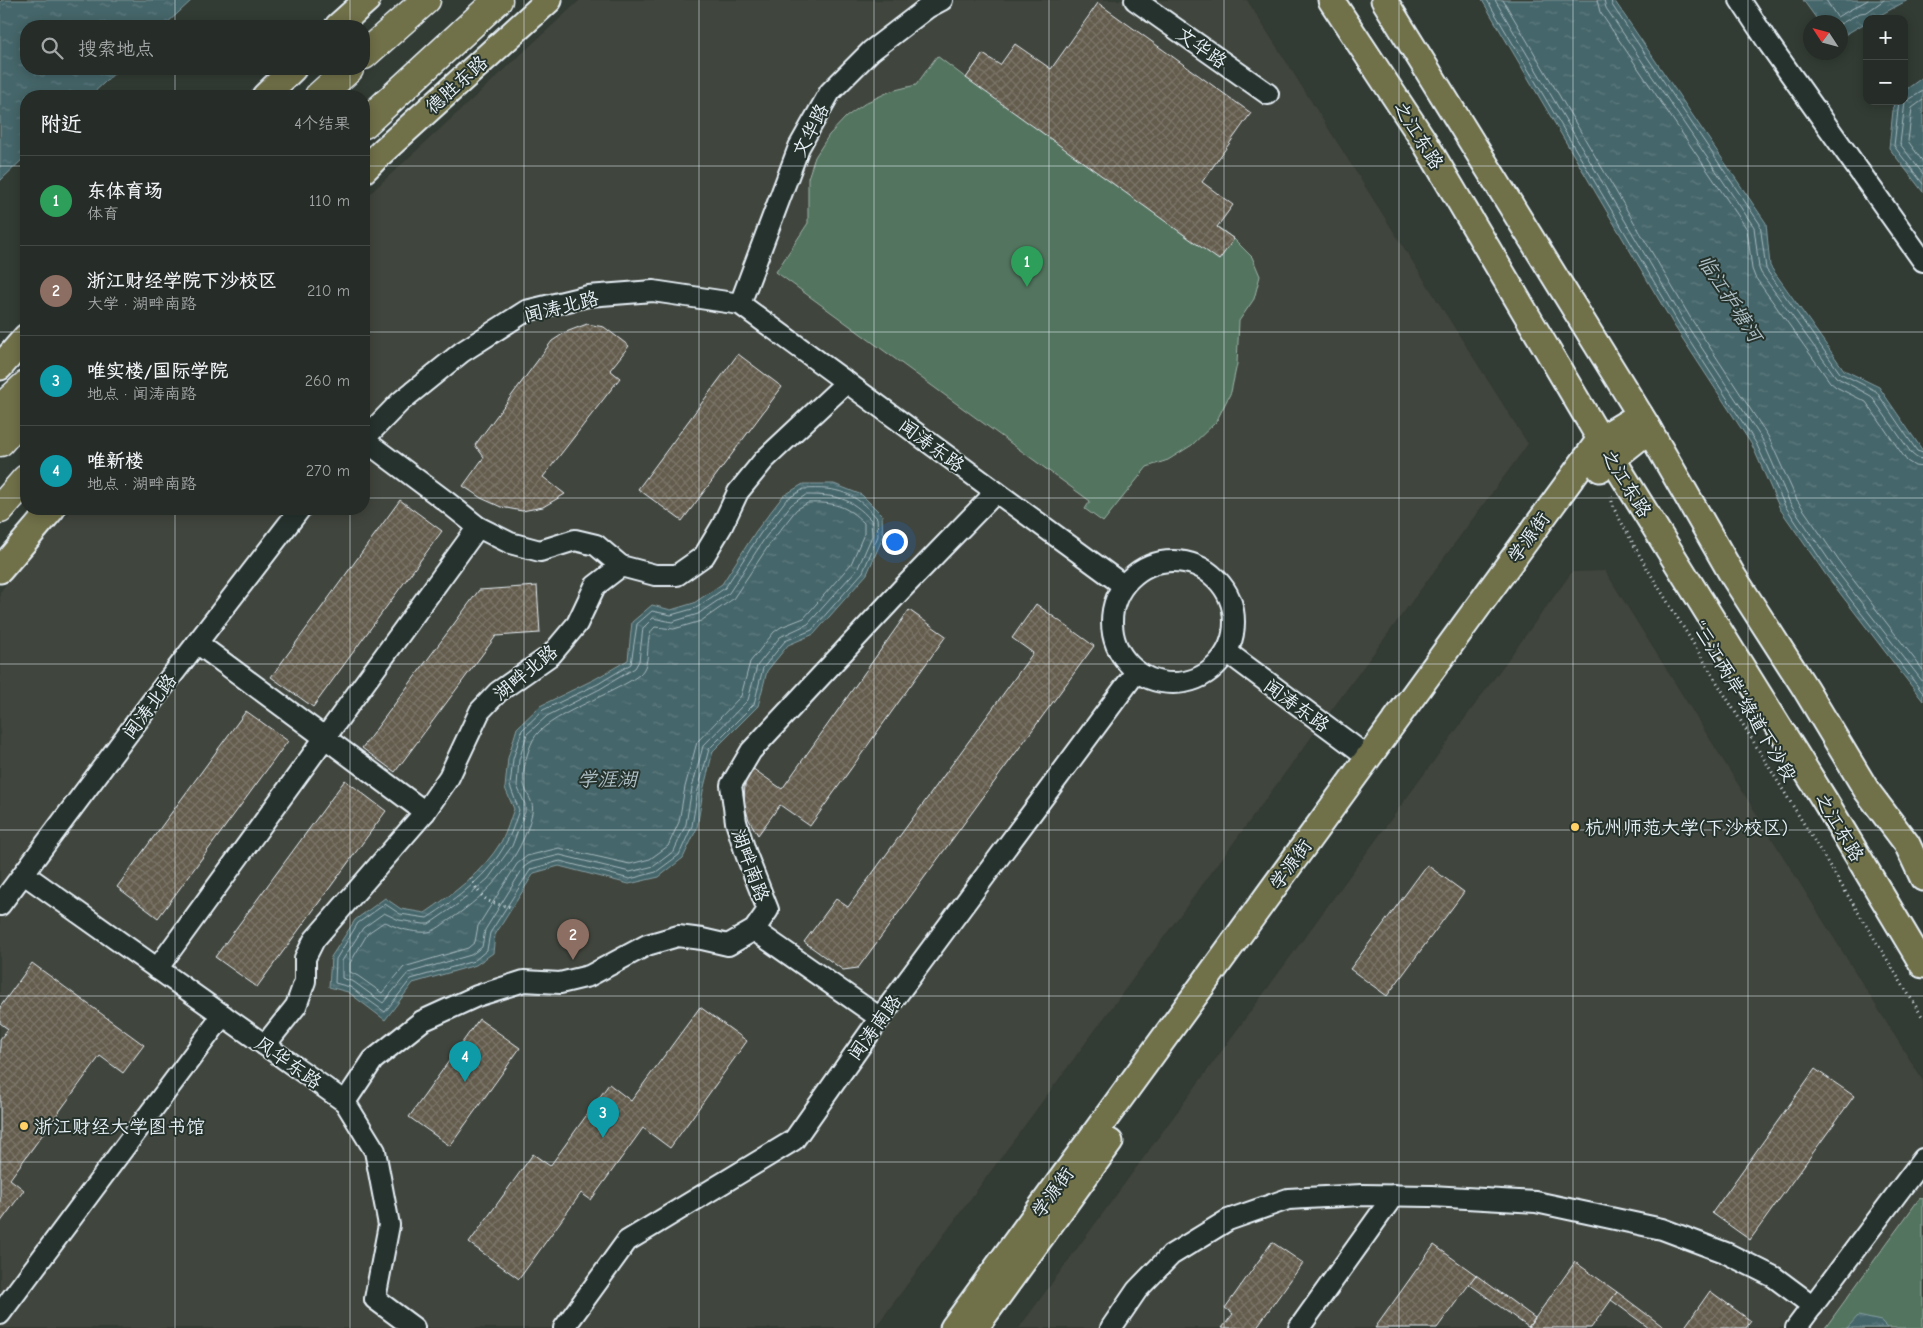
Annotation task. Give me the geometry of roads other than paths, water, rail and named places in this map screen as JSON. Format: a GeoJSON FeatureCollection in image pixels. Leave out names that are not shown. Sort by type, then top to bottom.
{"type":"FeatureCollection","features":[{"type":"Feature","properties":{"kind":"highway"},"geometry":{"type":"LineString","coordinates":[[370,50],[426,0]]}},
{"type":"Feature","properties":{"kind":"highway"},"geometry":{"type":"LineString","coordinates":[[370,118],[498,0]]}},
{"type":"Feature","properties":{"kind":"highway"},"geometry":{"type":"LineString","coordinates":[[325,90],[342,75]]}},
{"type":"Feature","properties":{"kind":"highway"},"geometry":{"type":"LineString","coordinates":[[0,409],[20,391]]}},
{"type":"Feature","properties":{"kind":"highway"},"geometry":{"type":"LineString","coordinates":[[0,442],[20,419]]}},
{"type":"Feature","properties":{"kind":"highway"},"geometry":{"type":"LineString","coordinates":[[0,509],[20,486]]}},
{"type":"Feature","properties":{"kind":"main road"},"geometry":{"type":"LineString","coordinates":[[345,20],[367,0]]}},
{"type":"Feature","properties":{"kind":"main road","name":"德胜东路"},"geometry":{"type":"LineString","coordinates":[[370,164],[549,0]]}},
{"type":"Feature","properties":{"kind":"main road","name":"之江东路"},"geometry":{"type":"LineString","coordinates":[[1331,0],[1424,141],[1605,454],[1825,801],[1923,965]]}},
{"type":"Feature","properties":{"kind":"main road"},"geometry":{"type":"LineString","coordinates":[[1384,0],[1645,423],[1733,576],[1805,688],[1867,791],[1907,844],[1923,878]]}},
{"type":"Feature","properties":{"kind":"main road"},"geometry":{"type":"LineString","coordinates":[[270,90],[287,75]]}},
{"type":"Feature","properties":{"kind":"main road"},"geometry":{"type":"LineString","coordinates":[[0,367],[20,344]]}},
{"type":"Feature","properties":{"kind":"main road","name":"学源街"},"geometry":{"type":"LineString","coordinates":[[953,1328],[1368,757],[1605,454],[1645,423]]}},
{"type":"Feature","properties":{"kind":"main road"},"geometry":{"type":"LineString","coordinates":[[975,1328],[1605,454]]}},
{"type":"Feature","properties":{"kind":"main road"},"geometry":{"type":"LineString","coordinates":[[0,570],[47,515]]}},
{"type":"Feature","properties":{"kind":"street","name":"文华路"},"geometry":{"type":"LineString","coordinates":[[740,304],[799,147],[830,92],[871,51],[927,8],[942,0]]}},
{"type":"Feature","properties":{"kind":"street","name":"文华路"},"geometry":{"type":"LineString","coordinates":[[1135,0],[1268,94]]}},
{"type":"Feature","properties":{"kind":"street"},"geometry":{"type":"LineString","coordinates":[[1740,0],[1774,52],[1923,261]]}},
{"type":"Feature","properties":{"kind":"street","name":"闻涛北路"},"geometry":{"type":"LineString","coordinates":[[370,433],[400,402],[462,352],[526,311],[588,296],[653,291],[740,304]]}},
{"type":"Feature","properties":{"kind":"street","name":"闻涛东路"},"geometry":{"type":"LineString","coordinates":[[740,304],[1123,585]]}},
{"type":"Feature","properties":{"kind":"street"},"geometry":{"type":"LineString","coordinates":[[370,444],[478,527],[510,543],[540,552],[575,540],[596,545],[621,566],[655,574],[677,576],[704,556],[722,526],[738,492],[764,460],[847,382]]}},
{"type":"Feature","properties":{"kind":"street","name":"湖畔南路"},"geometry":{"type":"LineString","coordinates":[[345,1102],[373,1060],[380,1054],[422,1021],[477,996],[524,981],[560,982],[589,976],[646,945],[678,936],[728,945],[754,930],[768,910],[746,854],[736,822],[731,785],[751,751],[902,588],[996,492]]}},
{"type":"Feature","properties":{"kind":"street","name":"闻涛北路"},"geometry":{"type":"LineString","coordinates":[[0,905],[295,515]]}},
{"type":"Feature","properties":{"kind":"street"},"geometry":{"type":"LineString","coordinates":[[158,969],[478,527]]}},
{"type":"Feature","properties":{"kind":"street"},"geometry":{"type":"LineString","coordinates":[[1178,560],[1198,565],[1215,576],[1228,592],[1234,612],[1234,633],[1226,652],[1213,668],[1196,679],[1176,684],[1155,681],[1136,672],[1123,658],[1114,641],[1111,622],[1114,602],[1123,585],[1138,571],[1157,562],[1178,560]]}},
{"type":"Feature","properties":{"kind":"street","name":"湖畔北路"},"geometry":{"type":"LineString","coordinates":[[265,1045],[296,1006],[305,981],[305,958],[314,940],[425,812],[449,777],[480,711],[498,692],[551,655],[577,624],[595,586],[621,566]]}},
{"type":"Feature","properties":{"kind":"street"},"geometry":{"type":"LineString","coordinates":[[197,643],[425,812]]}},
{"type":"Feature","properties":{"kind":"street","name":"闻涛东路"},"geometry":{"type":"LineString","coordinates":[[1226,652],[1368,757]]}},
{"type":"Feature","properties":{"kind":"street","name":"闻涛南路"},"geometry":{"type":"LineString","coordinates":[[564,1328],[627,1241],[794,1140],[880,1018],[1136,672]]}},
{"type":"Feature","properties":{"kind":"street","name":"风华东路"},"geometry":{"type":"LineString","coordinates":[[24,874],[345,1102],[375,1151],[389,1224],[375,1300],[414,1328]]}},
{"type":"Feature","properties":{"kind":"street"},"geometry":{"type":"LineString","coordinates":[[754,930],[880,1018]]}},
{"type":"Feature","properties":{"kind":"street"},"geometry":{"type":"LineString","coordinates":[[0,1314],[223,1015]]}},
{"type":"Feature","properties":{"kind":"street"},"geometry":{"type":"LineString","coordinates":[[1796,1328],[1923,1159]]}},
{"type":"Feature","properties":{"kind":"street"},"geometry":{"type":"LineString","coordinates":[[1110,1328],[1137,1290],[1171,1255],[1228,1220],[1288,1199],[1362,1195],[1536,1202],[1662,1229],[1726,1253],[1774,1277],[1813,1306]]}},
{"type":"Feature","properties":{"kind":"street"},"geometry":{"type":"LineString","coordinates":[[1299,1328],[1394,1195]]}},
{"type":"Feature","properties":{"kind":"water"},"geometry":{"type":"Polygon","coordinates":[[[2,0],[192,0],[170,20],[20,20],[20,75],[113,75],[96,90],[20,90],[20,162],[0,181],[0,2],[2,0]]]}},
{"type":"Feature","properties":{"kind":"water","name":"临江护塘河"},"geometry":{"type":"Polygon","coordinates":[[[1482,0],[1614,0],[1766,223],[1770,266],[1844,370],[1879,387],[1923,451],[1923,701],[1826,575],[1780,509],[1752,445],[1675,327],[1482,0]]]}},
{"type":"Feature","properties":{"kind":"water"},"geometry":{"type":"Polygon","coordinates":[[[1803,0],[1908,0],[1880,15],[1863,15],[1863,24],[1848,33],[1848,15],[1814,15],[1803,0]]]}},
{"type":"Feature","properties":{"kind":"water"},"geometry":{"type":"Polygon","coordinates":[[[1923,77],[1923,192],[1889,148],[1894,105],[1908,105],[1908,88],[1923,77]]]}},
{"type":"Feature","properties":{"kind":"water","name":"学涯湖"},"geometry":{"type":"Polygon","coordinates":[[[803,484],[834,484],[862,495],[882,515],[883,537],[867,574],[814,634],[788,645],[767,671],[758,706],[713,751],[703,791],[697,828],[683,858],[659,877],[629,884],[559,866],[534,873],[495,935],[493,953],[476,965],[413,983],[385,1020],[348,992],[329,987],[331,957],[355,920],[385,898],[401,909],[425,913],[467,881],[494,853],[507,830],[514,809],[505,788],[508,758],[517,728],[540,706],[595,679],[628,660],[632,622],[652,605],[671,610],[694,603],[722,584],[756,531],[783,496],[803,484]]]}},
{"type":"Feature","properties":{"kind":"water"},"geometry":{"type":"Polygon","coordinates":[[[1858,1316],[1881,1321],[1888,1328],[1847,1328],[1858,1316]]]}},
{"type":"Feature","properties":{"kind":"place","name":"东体育场"},"geometry":{"type":"Point","coordinates":[1027,287]}},
{"type":"Feature","properties":{"kind":"place","name":"杭州师范大学(下沙校区)"},"geometry":{"type":"Point","coordinates":[1575,827]}},
{"type":"Feature","properties":{"kind":"place","name":"浙江财经学院下沙校区"},"geometry":{"type":"Point","coordinates":[573,960]}},
{"type":"Feature","properties":{"kind":"place","name":"唯新楼"},"geometry":{"type":"Point","coordinates":[465,1082]}},
{"type":"Feature","properties":{"kind":"place","name":"浙江财经大学图书馆"},"geometry":{"type":"Point","coordinates":[24,1126]}},
{"type":"Feature","properties":{"kind":"place","name":"唯实楼/国际学院"},"geometry":{"type":"Point","coordinates":[603,1138]}}]}
